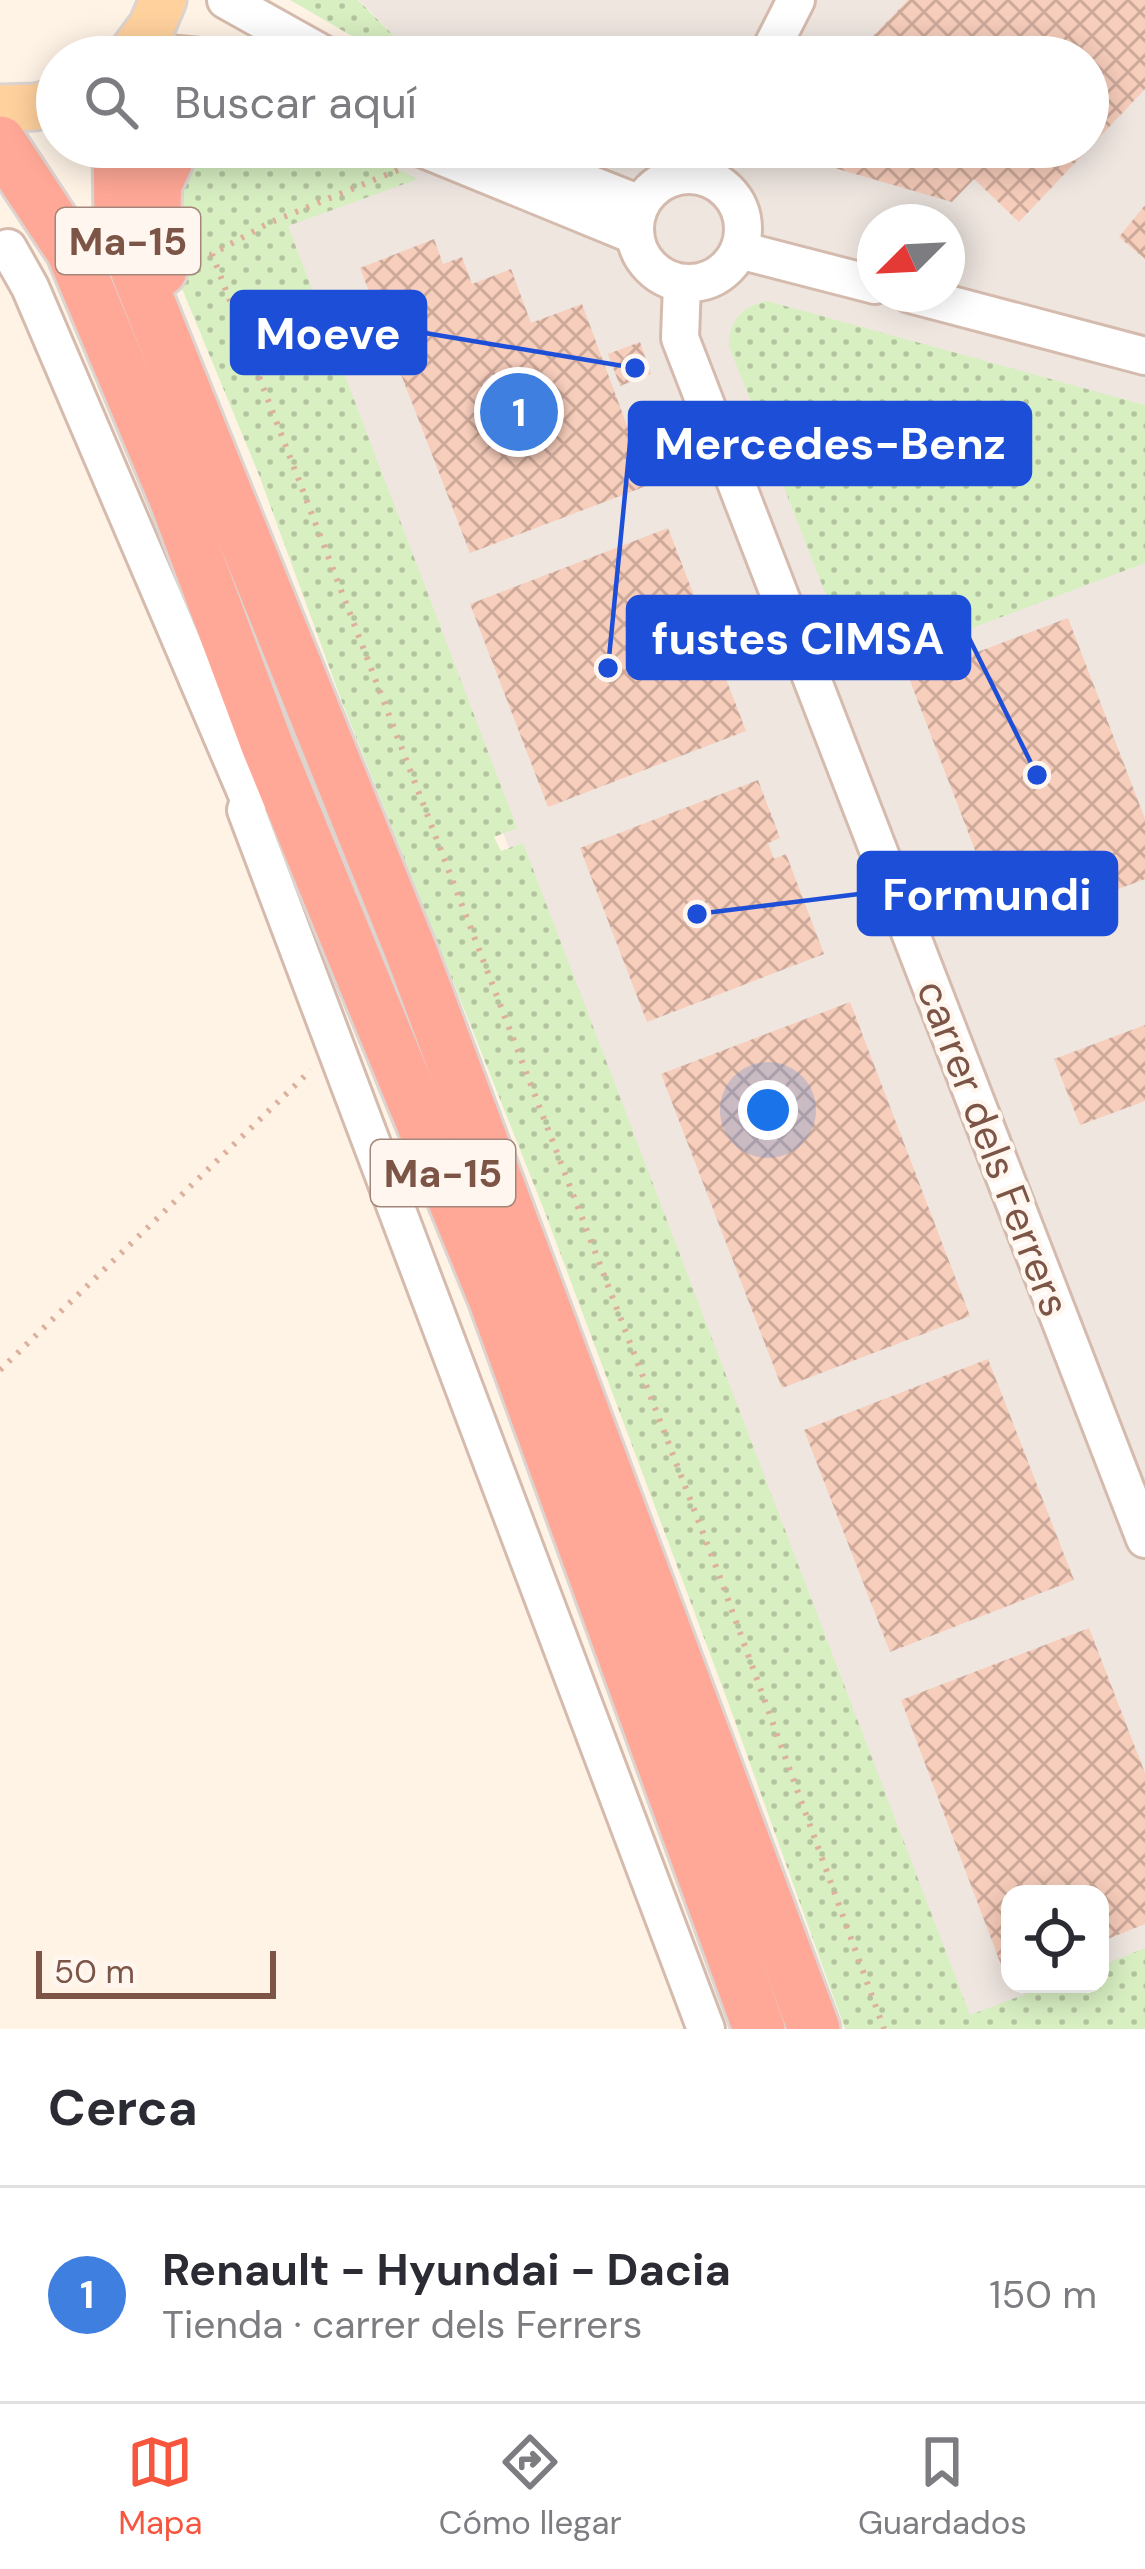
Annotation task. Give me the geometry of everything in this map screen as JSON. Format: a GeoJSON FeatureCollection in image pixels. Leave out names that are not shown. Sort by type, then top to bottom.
{"type":"FeatureCollection","features":[{"type":"Feature","properties":{"kind":"highway","name":"Ma-15"},"geometry":{"type":"LineString","coordinates":[[0,142],[72,251],[176,501],[267,745],[494,1298],[759,2029]]}},
{"type":"Feature","properties":{"kind":"highway","name":"Ma-15"},"geometry":{"type":"LineString","coordinates":[[119,168],[120,214],[136,272],[412,954],[814,2029]]}},
{"type":"Feature","properties":{"kind":"highway","name":"Ma-15"},"geometry":{"type":"LineString","coordinates":[[161,331],[163,281],[154,228],[156,184],[163,168]]}},
{"type":"Feature","properties":{"kind":"highway","name":"Ma-15"},"geometry":{"type":"LineString","coordinates":[[0,182],[104,327]]}},
{"type":"Feature","properties":{"kind":"main road"},"geometry":{"type":"LineString","coordinates":[[144,36],[164,0]]}},
{"type":"Feature","properties":{"kind":"main road"},"geometry":{"type":"LineString","coordinates":[[0,109],[36,107]]}},
{"type":"Feature","properties":{"kind":"street"},"geometry":{"type":"LineString","coordinates":[[226,0],[290,36]]}},
{"type":"Feature","properties":{"kind":"street"},"geometry":{"type":"LineString","coordinates":[[778,36],[796,0]]}},
{"type":"Feature","properties":{"kind":"street"},"geometry":{"type":"LineString","coordinates":[[480,168],[637,219]]}},
{"type":"Feature","properties":{"kind":"street"},"geometry":{"type":"LineString","coordinates":[[537,168],[637,219]]}},
{"type":"Feature","properties":{"kind":"street"},"geometry":{"type":"LineString","coordinates":[[700,168],[652,188],[637,219],[639,252],[664,278],[682,284],[716,277],[740,250],[742,214],[715,168]]}},
{"type":"Feature","properties":{"kind":"street"},"geometry":{"type":"LineString","coordinates":[[8,248],[30,287],[250,799]]}},
{"type":"Feature","properties":{"kind":"street"},"geometry":{"type":"LineString","coordinates":[[740,250],[857,280]]}},
{"type":"Feature","properties":{"kind":"street","name":"carrer dels Ferrers"},"geometry":{"type":"LineString","coordinates":[[682,284],[680,338],[1145,1539]]}},
{"type":"Feature","properties":{"kind":"street"},"geometry":{"type":"LineString","coordinates":[[965,309],[1145,356]]}},
{"type":"Feature","properties":{"kind":"street"},"geometry":{"type":"LineString","coordinates":[[267,745],[246,811],[706,2029]]}},
{"type":"Feature","properties":{"kind":"path"},"geometry":{"type":"LineString","coordinates":[[390,168],[212,254],[718,1572],[884,2029]]}},
{"type":"Feature","properties":{"kind":"path"},"geometry":{"type":"LineString","coordinates":[[0,1370],[335,1047]]}},
{"type":"Feature","properties":{"kind":"shaded area"},"geometry":{"type":"Polygon","coordinates":[[[359,0],[1145,0],[1145,2029],[958,2029],[270,220],[366,168],[1109,168],[1109,36],[394,36],[359,0]]]}},
{"type":"Feature","properties":{"kind":"green space"},"geometry":{"type":"Polygon","coordinates":[[[290,0],[358,0],[394,36],[352,36],[290,0]]]}},
{"type":"Feature","properties":{"kind":"green space"},"geometry":{"type":"Polygon","coordinates":[[[190,168],[395,168],[418,179],[288,226],[517,828],[494,837],[501,851],[523,843],[970,2015],[1029,1993],[1109,1993],[1109,1962],[1145,1948],[1145,2029],[845,2029],[544,1210],[342,702],[259,475],[178,279],[177,194],[190,168]]]}},
{"type":"Feature","properties":{"kind":"green space"},"geometry":{"type":"Polygon","coordinates":[[[767,301],[1145,405],[1145,563],[884,661],[874,639],[847,649],[729,346],[739,316],[767,301]]]}},
{"type":"Feature","properties":{"kind":"building"},"geometry":{"type":"Polygon","coordinates":[[[908,0],[1145,0],[1145,89],[1109,127],[1109,36],[873,36],[908,0]]]}},
{"type":"Feature","properties":{"kind":"building"},"geometry":{"type":"Polygon","coordinates":[[[834,168],[1070,168],[1019,222],[974,179],[952,202],[834,168]]]}},
{"type":"Feature","properties":{"kind":"building"},"geometry":{"type":"Polygon","coordinates":[[[1145,205],[1145,259],[1119,237],[1145,205]]]}},
{"type":"Feature","properties":{"kind":"building"},"geometry":{"type":"Polygon","coordinates":[[[434,239],[443,264],[462,257],[472,284],[511,269],[531,323],[582,304],[649,485],[470,553],[360,268],[434,239]]]}},
{"type":"Feature","properties":{"kind":"building"},"geometry":{"type":"Polygon","coordinates":[[[640,342],[651,374],[620,386],[608,354],[640,342]]]}},
{"type":"Feature","properties":{"kind":"building"},"geometry":{"type":"Polygon","coordinates":[[[668,528],[746,731],[548,807],[470,604],[668,528]]]}},
{"type":"Feature","properties":{"kind":"building"},"geometry":{"type":"Polygon","coordinates":[[[1068,618],[1145,819],[1145,879],[1006,931],[909,678],[1068,618]]]}},
{"type":"Feature","properties":{"kind":"building"},"geometry":{"type":"Polygon","coordinates":[[[758,780],[780,838],[768,843],[774,859],[786,854],[824,954],[647,1022],[580,848],[758,780]]]}},
{"type":"Feature","properties":{"kind":"building"},"geometry":{"type":"Polygon","coordinates":[[[850,1002],[970,1316],[782,1388],[661,1074],[850,1002]]]}},
{"type":"Feature","properties":{"kind":"building"},"geometry":{"type":"Polygon","coordinates":[[[1145,1025],[1145,1101],[1080,1125],[1054,1059],[1145,1025]]]}},
{"type":"Feature","properties":{"kind":"building"},"geometry":{"type":"Polygon","coordinates":[[[988,1359],[1074,1580],[890,1652],[804,1430],[988,1359]]]}},
{"type":"Feature","properties":{"kind":"building"},"geometry":{"type":"Polygon","coordinates":[[[1089,1628],[1145,1773],[1145,1924],[1109,1938],[1109,1885],[1001,1885],[1001,1965],[901,1700],[1089,1628]]]}},
{"type":"Feature","properties":{"kind":"place","name":"Moeve"},"geometry":{"type":"Point","coordinates":[635,368]}},
{"type":"Feature","properties":{"kind":"place","name":"Renault - Hyundai - Dacia"},"geometry":{"type":"Point","coordinates":[519,412]}},
{"type":"Feature","properties":{"kind":"place","name":"Mercedes-Benz"},"geometry":{"type":"Point","coordinates":[608,668]}},
{"type":"Feature","properties":{"kind":"place","name":"fustes CIMSA"},"geometry":{"type":"Point","coordinates":[1037,775]}},
{"type":"Feature","properties":{"kind":"place","name":"Formundi"},"geometry":{"type":"Point","coordinates":[697,914]}}]}
